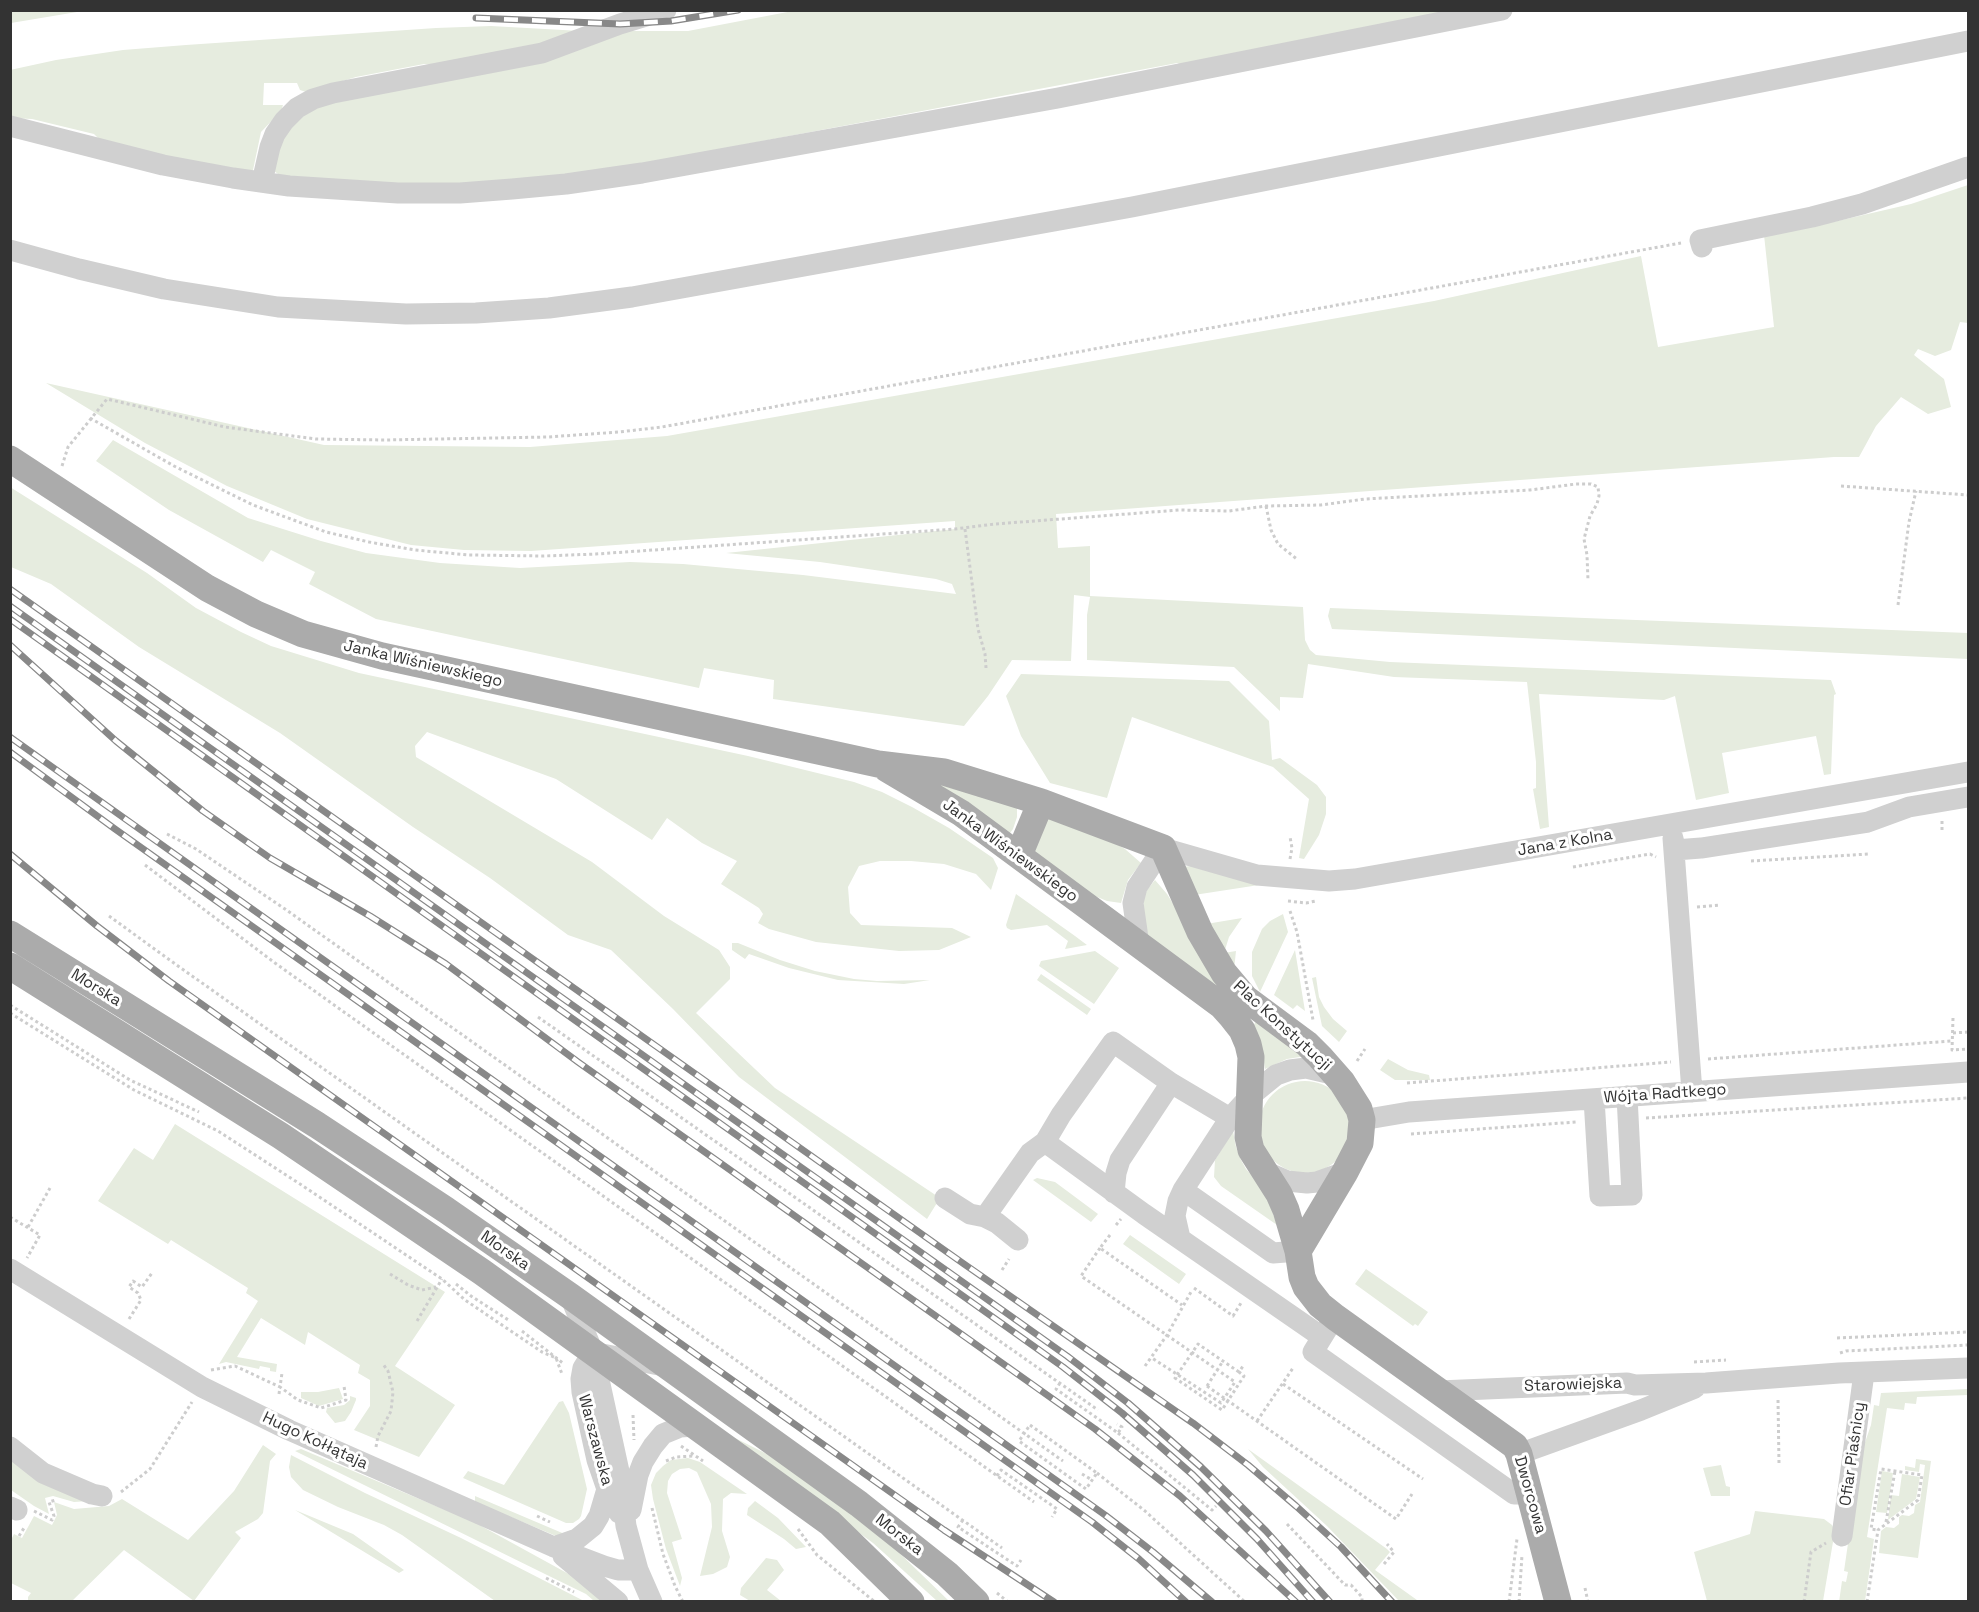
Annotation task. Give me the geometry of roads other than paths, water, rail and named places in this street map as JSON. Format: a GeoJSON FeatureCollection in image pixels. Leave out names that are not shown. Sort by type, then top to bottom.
{"type":"FeatureCollection","features":[{"type":"Feature","properties":{"kind":"main road","name":"Janka Wiśniewskiego"},"geometry":{"type":"LineString","coordinates":[[10,459],[207,588],[256,614],[303,634],[382,656],[878,764],[944,772],[1041,802],[1162,848]]}},
{"type":"Feature","properties":{"kind":"main road","name":"Janka Wiśniewskiego"},"geometry":{"type":"LineString","coordinates":[[878,764],[961,813],[1139,945]]}},
{"type":"Feature","properties":{"kind":"main road"},"geometry":{"type":"LineString","coordinates":[[1019,855],[1041,802]]}},
{"type":"Feature","properties":{"kind":"main road","name":"Plac Konstytucji"},"geometry":{"type":"LineString","coordinates":[[1162,848],[1200,932],[1224,973],[1245,998],[1307,1044],[1346,1068],[1362,1120]]}},
{"type":"Feature","properties":{"kind":"main road","name":"Morska"},"geometry":{"type":"LineString","coordinates":[[10,934],[317,1125],[456,1217],[570,1296],[905,1539],[976,1602]]}},
{"type":"Feature","properties":{"kind":"main road","name":"Plac Konstytucji"},"geometry":{"type":"LineString","coordinates":[[1139,945],[1222,1006],[1242,1030],[1251,1058],[1248,1137],[1251,1150],[1279,1194],[1286,1210],[1298,1251],[1302,1276],[1306,1287],[1320,1305],[1328,1327],[1439,1391]]}},
{"type":"Feature","properties":{"kind":"main road","name":"Morska"},"geometry":{"type":"LineString","coordinates":[[10,966],[281,1136],[482,1272],[593,1352],[688,1435],[830,1523],[911,1602]]}},
{"type":"Feature","properties":{"kind":"main road"},"geometry":{"type":"LineString","coordinates":[[1298,1251],[1360,1143],[1362,1120]]}},
{"type":"Feature","properties":{"kind":"main road","name":"Dworcowa"},"geometry":{"type":"LineString","coordinates":[[1439,1391],[1509,1440],[1519,1454],[1558,1602]]}},
{"type":"Feature","properties":{"kind":"street"},"geometry":{"type":"LineString","coordinates":[[262,182],[270,147],[279,127],[297,108],[313,99],[333,93],[542,53],[620,24],[666,10]]}},
{"type":"Feature","properties":{"kind":"street"},"geometry":{"type":"LineString","coordinates":[[10,126],[163,165],[262,182],[369,192],[460,193],[542,187],[616,178],[1058,98],[1502,10]]}},
{"type":"Feature","properties":{"kind":"street"},"geometry":{"type":"LineString","coordinates":[[10,250],[164,289],[278,306],[342,312],[406,314],[476,313],[549,308],[632,297],[1121,209],[1968,41]]}},
{"type":"Feature","properties":{"kind":"street"},"geometry":{"type":"LineString","coordinates":[[1701,243],[1862,204],[1968,167]]}},
{"type":"Feature","properties":{"kind":"street","name":"Jana z Kolna"},"geometry":{"type":"LineString","coordinates":[[1162,848],[1257,875],[1329,881],[1384,875],[1968,772]]}},
{"type":"Feature","properties":{"kind":"street"},"geometry":{"type":"LineString","coordinates":[[1675,850],[1868,822],[1909,807],[1968,797]]}},
{"type":"Feature","properties":{"kind":"street"},"geometry":{"type":"LineString","coordinates":[[1670,824],[1675,850],[1692,1092]]}},
{"type":"Feature","properties":{"kind":"street"},"geometry":{"type":"LineString","coordinates":[[1139,945],[1133,903],[1137,886],[1162,848]]}},
{"type":"Feature","properties":{"kind":"street"},"geometry":{"type":"LineString","coordinates":[[985,1217],[1030,1153],[1045,1142],[1061,1115],[1113,1042],[1172,1083],[1230,1118]]}},
{"type":"Feature","properties":{"kind":"street","name":"Plac Konstytucji"},"geometry":{"type":"LineString","coordinates":[[1249,1097],[1276,1076],[1290,1070],[1346,1068]]}},
{"type":"Feature","properties":{"kind":"street","name":"Wójta Radtkego"},"geometry":{"type":"LineString","coordinates":[[1362,1120],[1409,1112],[1968,1072]]}},
{"type":"Feature","properties":{"kind":"street"},"geometry":{"type":"LineString","coordinates":[[1114,1192],[1120,1160],[1172,1083]]}},
{"type":"Feature","properties":{"kind":"street"},"geometry":{"type":"LineString","coordinates":[[1594,1099],[1600,1196],[1632,1195],[1627,1096]]}},
{"type":"Feature","properties":{"kind":"street"},"geometry":{"type":"LineString","coordinates":[[1180,1238],[1175,1216],[1183,1190],[1230,1118],[1249,1097]]}},
{"type":"Feature","properties":{"kind":"street"},"geometry":{"type":"LineString","coordinates":[[1045,1142],[1180,1238],[1328,1327],[1312,1352],[1514,1494],[1530,1494]]}},
{"type":"Feature","properties":{"kind":"street"},"geometry":{"type":"LineString","coordinates":[[1264,1171],[1287,1181],[1307,1183],[1317,1182],[1345,1172]]}},
{"type":"Feature","properties":{"kind":"street"},"geometry":{"type":"LineString","coordinates":[[1183,1190],[1273,1253],[1298,1251]]}},
{"type":"Feature","properties":{"kind":"street"},"geometry":{"type":"LineString","coordinates":[[945,1198],[970,1214],[985,1217],[997,1223],[1013,1250]]}},
{"type":"Feature","properties":{"kind":"street","name":"Hugo Kołłątaja"},"geometry":{"type":"LineString","coordinates":[[17,1266],[202,1387],[289,1430],[554,1547],[618,1570],[638,1570]]}},
{"type":"Feature","properties":{"kind":"street","name":"Warszawska"},"geometry":{"type":"LineString","coordinates":[[570,1296],[593,1352],[621,1476],[626,1526],[638,1570],[652,1602]]}},
{"type":"Feature","properties":{"kind":"street"},"geometry":{"type":"LineString","coordinates":[[593,1352],[668,1367]]}},
{"type":"Feature","properties":{"kind":"street","name":"Warszawska"},"geometry":{"type":"LineString","coordinates":[[593,1352],[583,1368],[581,1378],[597,1460],[607,1488],[626,1526]]}},
{"type":"Feature","properties":{"kind":"street","name":"Starowiejska"},"geometry":{"type":"LineString","coordinates":[[1439,1391],[1572,1384],[1706,1383],[1968,1368]]}},
{"type":"Feature","properties":{"kind":"street","name":"Ofiar Piaśnicy"},"geometry":{"type":"LineString","coordinates":[[1843,1534],[1864,1373]]}},
{"type":"Feature","properties":{"kind":"street","name":"Starowiejska"},"geometry":{"type":"LineString","coordinates":[[1519,1454],[1641,1410],[1706,1383]]}},
{"type":"Feature","properties":{"kind":"street"},"geometry":{"type":"LineString","coordinates":[[1635,1385],[1641,1410]]}},
{"type":"Feature","properties":{"kind":"street","name":"Warszawska"},"geometry":{"type":"LineString","coordinates":[[626,1526],[642,1462],[663,1434],[680,1427],[688,1435]]}},
{"type":"Feature","properties":{"kind":"street"},"geometry":{"type":"LineString","coordinates":[[10,1447],[43,1473],[102,1496]]}},
{"type":"Feature","properties":{"kind":"street"},"geometry":{"type":"LineString","coordinates":[[607,1488],[599,1516],[593,1526],[578,1539],[554,1547],[578,1570],[618,1602]]}},
{"type":"Feature","properties":{"kind":"railway"},"geometry":{"type":"LineString","coordinates":[[476,18],[620,24],[671,21],[738,10]]}},
{"type":"Feature","properties":{"kind":"railway"},"geometry":{"type":"LineString","coordinates":[[10,589],[964,1264],[1193,1423],[1248,1465],[1296,1506],[1341,1547],[1392,1602]]}},
{"type":"Feature","properties":{"kind":"railway"},"geometry":{"type":"LineString","coordinates":[[10,606],[1067,1356],[1128,1403],[1201,1467],[1266,1531],[1330,1602]]}},
{"type":"Feature","properties":{"kind":"railway"},"geometry":{"type":"LineString","coordinates":[[10,619],[1063,1367],[1122,1413],[1193,1475],[1257,1539],[1313,1602]]}},
{"type":"Feature","properties":{"kind":"railway"},"geometry":{"type":"LineString","coordinates":[[10,645],[116,741],[203,811],[270,858],[370,916],[446,964],[578,1062],[1095,1429],[1180,1496],[1296,1602]]}},
{"type":"Feature","properties":{"kind":"railway"},"geometry":{"type":"LineString","coordinates":[[10,737],[1105,1515],[1212,1602]]}},
{"type":"Feature","properties":{"kind":"railway"},"geometry":{"type":"LineString","coordinates":[[10,752],[115,829],[1092,1522],[1139,1559],[1186,1602]]}},
{"type":"Feature","properties":{"kind":"railway"},"geometry":{"type":"LineString","coordinates":[[10,854],[97,926],[169,981],[944,1530],[1054,1602]]}}]}
